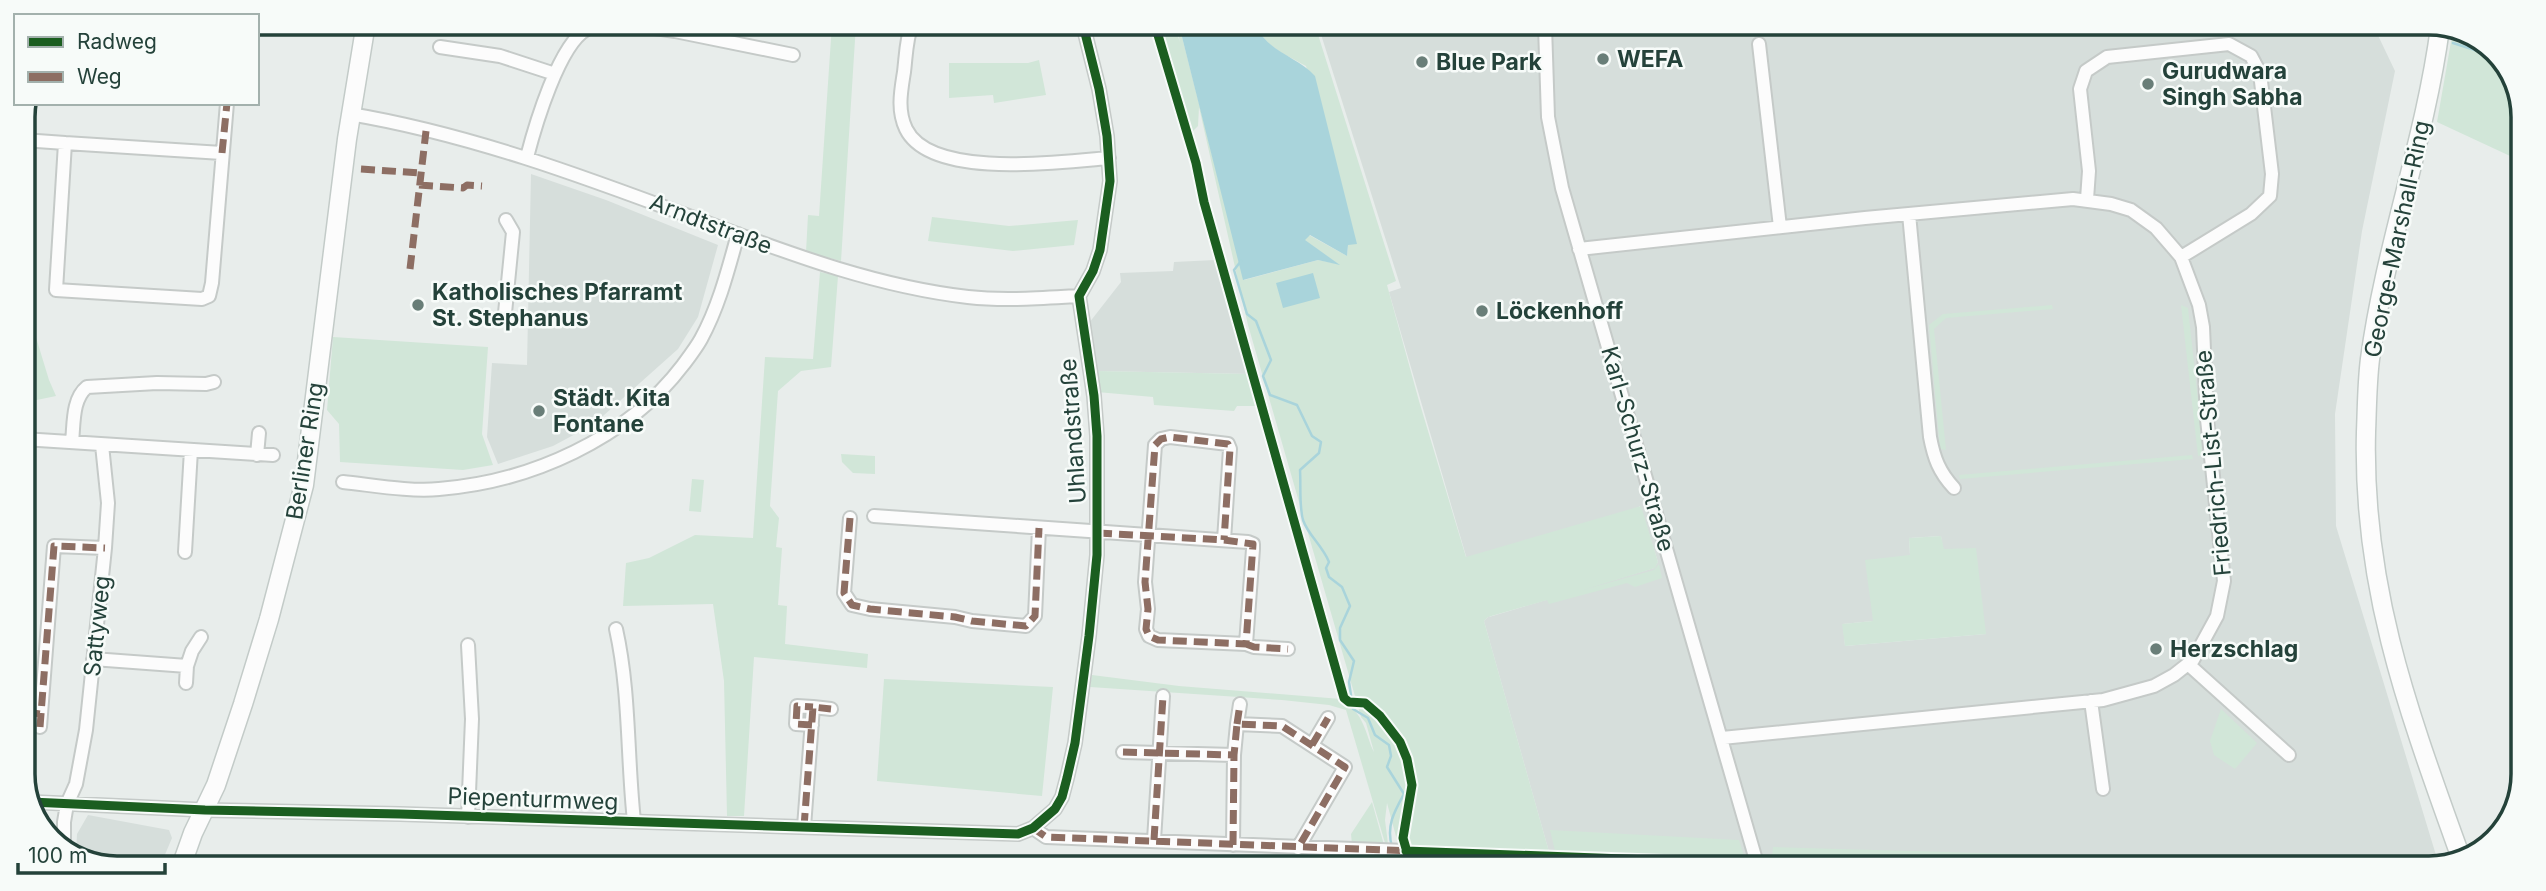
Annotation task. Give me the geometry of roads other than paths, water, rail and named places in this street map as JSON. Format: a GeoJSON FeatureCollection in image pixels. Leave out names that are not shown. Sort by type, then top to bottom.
{"type":"FeatureCollection","features":[{"type":"Feature","properties":{"kind":"main road","name":"Berliner Ring"},"geometry":{"type":"LineString","coordinates":[[185,856],[216,785],[247,692],[304,485],[350,114],[364,35]]}},
{"type":"Feature","properties":{"kind":"main road"},"geometry":{"type":"LineString","coordinates":[[2429,35],[2437,50]]}},
{"type":"Feature","properties":{"kind":"main road","name":"George-Marshall-Ring"},"geometry":{"type":"LineString","coordinates":[[2439,36],[2428,100],[2385,278],[2370,359],[2365,464],[2369,530],[2389,640],[2401,685],[2458,851]]}},
{"type":"Feature","properties":{"kind":"street"},"geometry":{"type":"LineString","coordinates":[[527,156],[555,74],[570,47],[580,35]]}},
{"type":"Feature","properties":{"kind":"street"},"geometry":{"type":"LineString","coordinates":[[709,35],[793,55]]}},
{"type":"Feature","properties":{"kind":"street"},"geometry":{"type":"LineString","coordinates":[[910,35],[899,102],[906,129],[914,141],[934,154],[996,163],[1046,165],[1109,158]]}},
{"type":"Feature","properties":{"kind":"street"},"geometry":{"type":"LineString","coordinates":[[1079,296],[1088,282],[1100,250],[1107,214],[1109,158],[1099,89],[1086,35]]}},
{"type":"Feature","properties":{"kind":"street","name":"Karl-Schurz-Straße"},"geometry":{"type":"LineString","coordinates":[[1545,35],[1546,92],[1552,144],[1579,249],[1755,856]]}},
{"type":"Feature","properties":{"kind":"street"},"geometry":{"type":"LineString","coordinates":[[1759,44],[1780,227]]}},
{"type":"Feature","properties":{"kind":"street"},"geometry":{"type":"LineString","coordinates":[[2087,199],[2089,171],[2080,89],[2086,71],[2107,57],[2229,44],[2240,49],[2251,56],[2260,72],[2272,174],[2270,196],[2251,214],[2181,257]]}},
{"type":"Feature","properties":{"kind":"street"},"geometry":{"type":"LineString","coordinates":[[440,47],[500,56],[555,74]]}},
{"type":"Feature","properties":{"kind":"street"},"geometry":{"type":"LineString","coordinates":[[65,143],[56,290],[202,299],[209,296],[212,284],[227,105]]}},
{"type":"Feature","properties":{"kind":"street","name":"Arndtstraße"},"geometry":{"type":"LineString","coordinates":[[350,114],[527,156],[832,268],[913,287],[979,297],[1027,299],[1079,296]]}},
{"type":"Feature","properties":{"kind":"street"},"geometry":{"type":"LineString","coordinates":[[35,141],[222,153]]}},
{"type":"Feature","properties":{"kind":"street","name":"Friedrich-List-Straße"},"geometry":{"type":"LineString","coordinates":[[1579,249],[2028,202],[2087,199],[2111,204],[2137,214],[2156,228],[2181,257],[2193,287],[2203,327],[2207,419],[2224,581],[2217,616],[2193,660],[2154,686],[2091,701],[1722,738]]}},
{"type":"Feature","properties":{"kind":"street"},"geometry":{"type":"LineString","coordinates":[[1909,214],[1932,446],[1942,475],[1954,488]]}},
{"type":"Feature","properties":{"kind":"street"},"geometry":{"type":"LineString","coordinates":[[505,313],[513,232],[506,220]]}},
{"type":"Feature","properties":{"kind":"street"},"geometry":{"type":"LineString","coordinates":[[343,482],[438,490],[500,478],[572,454],[622,424],[654,399],[700,342],[717,305],[738,234]]}},
{"type":"Feature","properties":{"kind":"street","name":"Uhlandstraße"},"geometry":{"type":"LineString","coordinates":[[1033,828],[1055,809],[1068,778],[1089,636],[1098,533],[1094,396],[1079,296]]}},
{"type":"Feature","properties":{"kind":"street"},"geometry":{"type":"LineString","coordinates":[[72,442],[75,406],[80,393],[87,387],[215,382]]}},
{"type":"Feature","properties":{"kind":"street"},"geometry":{"type":"LineString","coordinates":[[257,455],[259,433]]}},
{"type":"Feature","properties":{"kind":"street"},"geometry":{"type":"LineString","coordinates":[[1224,540],[1230,449],[1228,444],[1170,437],[1161,439],[1155,445],[1145,582],[1148,609],[1146,629],[1149,636],[1158,640],[1288,649]]}},
{"type":"Feature","properties":{"kind":"street"},"geometry":{"type":"LineString","coordinates":[[35,440],[273,455]]}},
{"type":"Feature","properties":{"kind":"street","name":"Sattyweg"},"geometry":{"type":"LineString","coordinates":[[64,837],[67,804],[76,784],[86,730],[105,548],[107,503],[102,445]]}},
{"type":"Feature","properties":{"kind":"street"},"geometry":{"type":"LineString","coordinates":[[186,552],[191,450]]}},
{"type":"Feature","properties":{"kind":"street","name":"Uhlandstraße"},"geometry":{"type":"LineString","coordinates":[[874,516],[1248,541],[1253,544],[1246,644]]}},
{"type":"Feature","properties":{"kind":"street"},"geometry":{"type":"LineString","coordinates":[[850,518],[844,593],[852,605],[972,621],[1026,625],[1035,616],[1039,528]]}},
{"type":"Feature","properties":{"kind":"street"},"geometry":{"type":"LineString","coordinates":[[35,717],[41,720],[55,540],[105,548]]}},
{"type":"Feature","properties":{"kind":"street"},"geometry":{"type":"LineString","coordinates":[[617,629],[628,710],[635,821]]}},
{"type":"Feature","properties":{"kind":"street"},"geometry":{"type":"LineString","coordinates":[[186,683],[187,666],[201,637]]}},
{"type":"Feature","properties":{"kind":"street"},"geometry":{"type":"LineString","coordinates":[[467,817],[472,730],[468,645]]}},
{"type":"Feature","properties":{"kind":"street"},"geometry":{"type":"LineString","coordinates":[[93,659],[187,666]]}},
{"type":"Feature","properties":{"kind":"street"},"geometry":{"type":"LineString","coordinates":[[2188,664],[2289,755]]}},
{"type":"Feature","properties":{"kind":"street"},"geometry":{"type":"LineString","coordinates":[[1154,840],[1163,696]]}},
{"type":"Feature","properties":{"kind":"street"},"geometry":{"type":"LineString","coordinates":[[2091,701],[2103,789]]}},
{"type":"Feature","properties":{"kind":"street"},"geometry":{"type":"LineString","coordinates":[[1233,845],[1234,755],[1240,704]]}},
{"type":"Feature","properties":{"kind":"street"},"geometry":{"type":"LineString","coordinates":[[804,827],[813,707],[831,709]]}},
{"type":"Feature","properties":{"kind":"street"},"geometry":{"type":"LineString","coordinates":[[1312,744],[1328,718]]}},
{"type":"Feature","properties":{"kind":"street"},"geometry":{"type":"LineString","coordinates":[[1237,724],[1282,726],[1345,767],[1298,848]]}},
{"type":"Feature","properties":{"kind":"street"},"geometry":{"type":"LineString","coordinates":[[1123,752],[1234,755]]}},
{"type":"Feature","properties":{"kind":"street","name":"Piepenturmweg"},"geometry":{"type":"LineString","coordinates":[[40,803],[205,810],[1018,834],[1033,828],[1045,837],[1398,851]]}},
{"type":"Feature","properties":{"kind":"water"},"geometry":{"type":"Polygon","coordinates":[[[1182,35],[1262,35],[1267,42],[1315,76],[1357,244],[1348,245],[1347,256],[1310,235],[1305,240],[1340,265],[1318,260],[1243,280],[1182,35]]]}},
{"type":"Feature","properties":{"kind":"water"},"geometry":{"type":"Polygon","coordinates":[[[1313,273],[1320,298],[1283,308],[1276,283],[1313,273]]]}},
{"type":"Feature","properties":{"kind":"waterway"},"geometry":{"type":"LineString","coordinates":[[2453,43],[2477,51]]}},
{"type":"Feature","properties":{"kind":"waterway"},"geometry":{"type":"LineString","coordinates":[[1241,261],[1234,270],[1247,314],[1256,321],[1271,360],[1263,376],[1270,395],[1297,405],[1312,436],[1321,442],[1319,453],[1300,470],[1302,514],[1305,525],[1329,562],[1326,568],[1329,577],[1342,587],[1350,606],[1340,628],[1340,640],[1354,661],[1349,682],[1353,709],[1368,718],[1375,735],[1389,745],[1391,756],[1387,767],[1404,794],[1394,813],[1391,826],[1392,847]]}},
{"type":"Feature","properties":{"kind":"place","name":"WEFA"},"geometry":{"type":"Point","coordinates":[1603,59]}},
{"type":"Feature","properties":{"kind":"place","name":"Blue Park"},"geometry":{"type":"Point","coordinates":[1422,62]}},
{"type":"Feature","properties":{"kind":"place","name":"Gurudwara Singh Sabha"},"geometry":{"type":"Point","coordinates":[2148,84]}},
{"type":"Feature","properties":{"kind":"place","name":"Katholisches Pfarramt St. Stephanus"},"geometry":{"type":"Point","coordinates":[418,305]}},
{"type":"Feature","properties":{"kind":"place","name":"Löckenhoff"},"geometry":{"type":"Point","coordinates":[1482,311]}},
{"type":"Feature","properties":{"kind":"place","name":"Städt. Kita Fontane"},"geometry":{"type":"Point","coordinates":[539,411]}},
{"type":"Feature","properties":{"kind":"place","name":"Herzschlag"},"geometry":{"type":"Point","coordinates":[2156,649]}}]}
